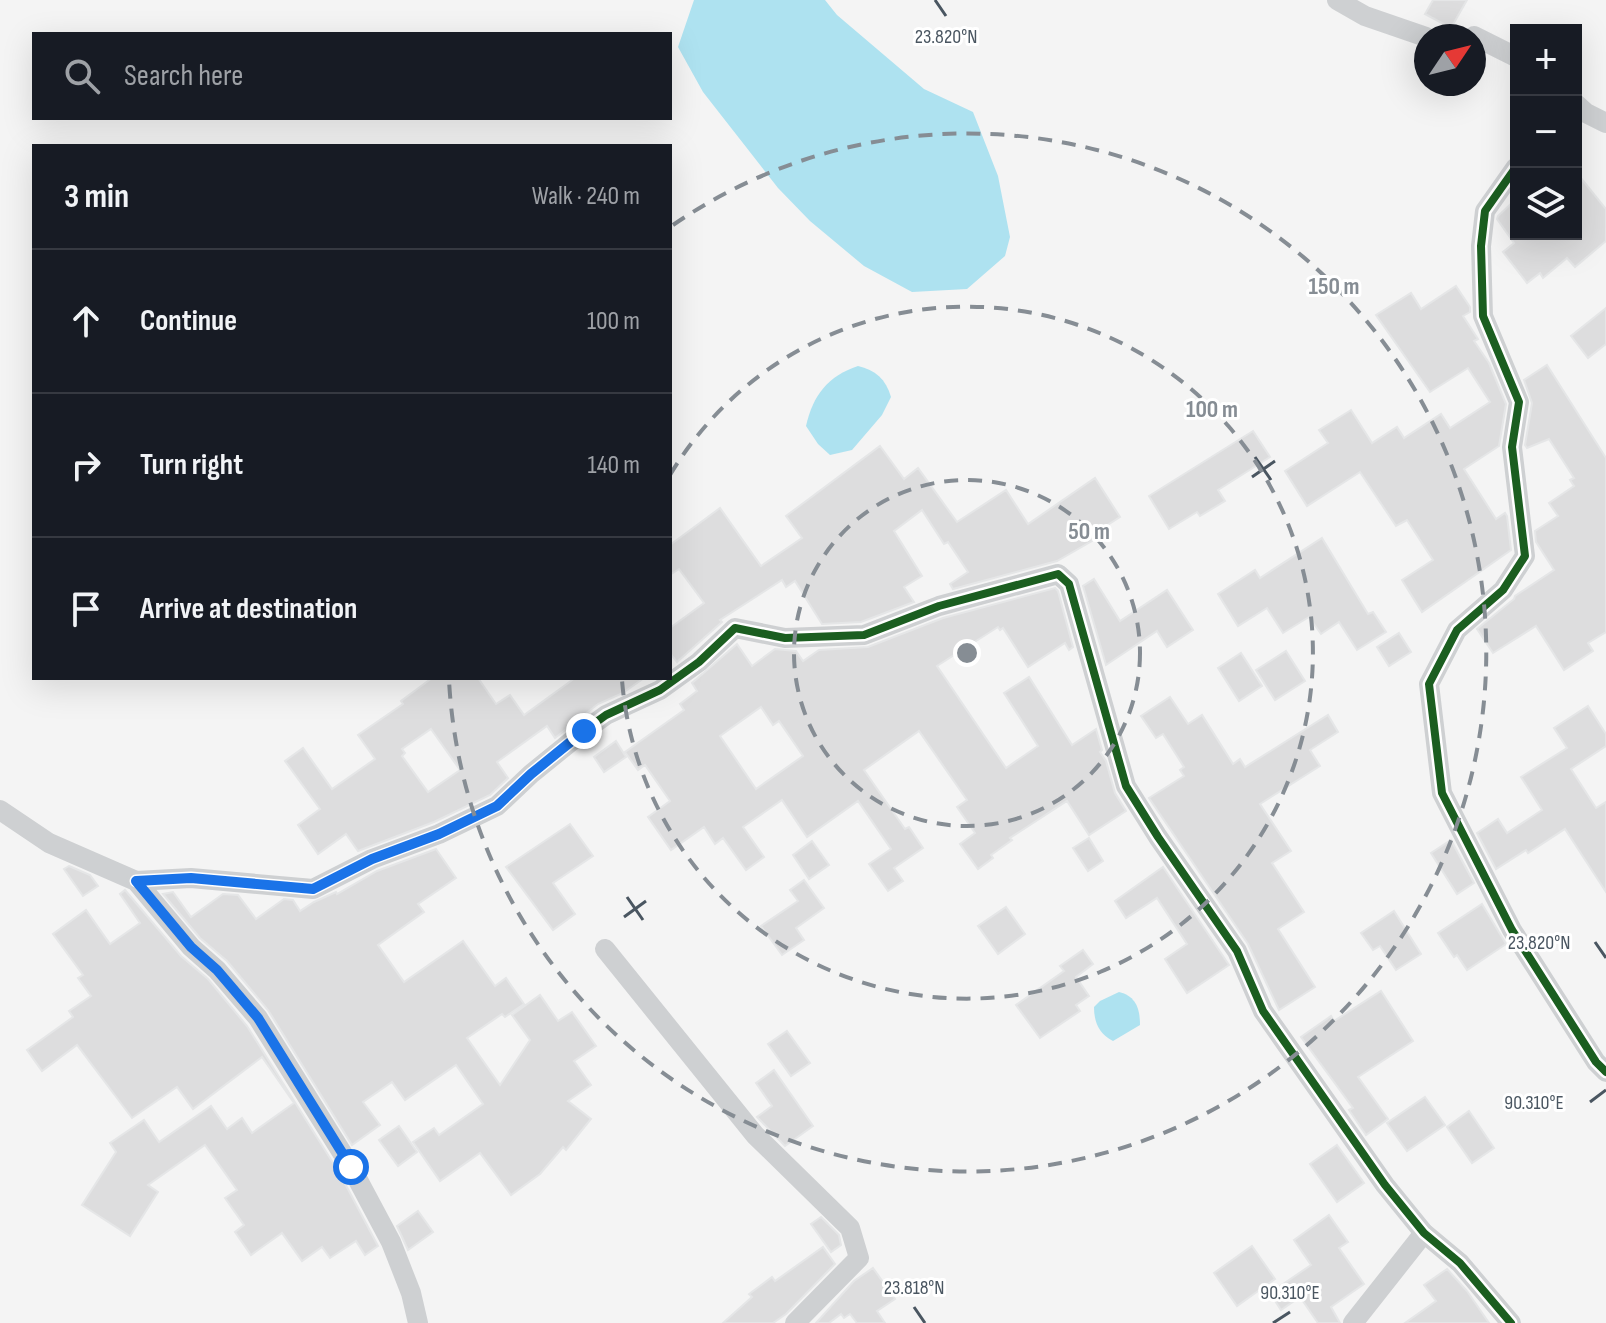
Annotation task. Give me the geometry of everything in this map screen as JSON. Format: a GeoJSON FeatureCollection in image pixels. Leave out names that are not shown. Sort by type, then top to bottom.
{"type":"FeatureCollection","features":[{"type":"Feature","properties":{"kind":"street"},"geometry":{"type":"LineString","coordinates":[[1337,0],[1365,16],[1414,33]]}},
{"type":"Feature","properties":{"kind":"street"},"geometry":{"type":"LineString","coordinates":[[1486,42],[1510,54]]}},
{"type":"Feature","properties":{"kind":"street"},"geometry":{"type":"LineString","coordinates":[[1582,109],[1606,123]]}},
{"type":"Feature","properties":{"kind":"street"},"geometry":{"type":"LineString","coordinates":[[1515,168],[1485,211],[1481,246],[1483,316],[1519,402],[1512,447],[1525,534],[1525,556],[1503,590],[1457,630],[1429,684],[1442,793],[1512,930],[1596,1062],[1606,1072]]}},
{"type":"Feature","properties":{"kind":"street"},"geometry":{"type":"LineString","coordinates":[[136,881],[191,878],[313,889],[372,859],[439,834],[497,806],[584,731],[606,715],[660,690],[699,662],[735,628],[785,638],[864,635],[939,606],[1058,574],[1069,584],[1126,786],[1237,951],[1263,1011],[1385,1185],[1424,1233],[1460,1263],[1511,1323]]}},
{"type":"Feature","properties":{"kind":"street"},"geometry":{"type":"LineString","coordinates":[[0,810],[49,843],[136,881],[191,947],[217,970],[258,1018],[351,1167],[391,1242],[411,1293],[418,1323]]}},
{"type":"Feature","properties":{"kind":"street"},"geometry":{"type":"LineString","coordinates":[[605,949],[755,1135],[850,1228],[859,1258],[795,1323]]}},
{"type":"Feature","properties":{"kind":"street"},"geometry":{"type":"LineString","coordinates":[[1353,1323],[1424,1233]]}},
{"type":"Feature","properties":{"kind":"water"},"geometry":{"type":"Polygon","coordinates":[[[694,0],[825,0],[837,15],[924,89],[973,112],[998,176],[1010,237],[1005,256],[967,289],[912,292],[864,266],[810,221],[778,188],[703,92],[678,47],[694,0]]]}},
{"type":"Feature","properties":{"kind":"water"},"geometry":{"type":"Polygon","coordinates":[[[858,366],[879,376],[891,397],[882,415],[852,450],[830,455],[806,426],[809,415],[830,381],[858,366]]]}},
{"type":"Feature","properties":{"kind":"water"},"geometry":{"type":"Polygon","coordinates":[[[1119,992],[1136,1004],[1140,1025],[1113,1041],[1098,1027],[1094,1007],[1119,992]]]}},
{"type":"Feature","properties":{"kind":"building"},"geometry":{"type":"Polygon","coordinates":[[[1433,0],[1467,0],[1453,24],[1444,24],[1425,14],[1433,0]]]}},
{"type":"Feature","properties":{"kind":"building"},"geometry":{"type":"Polygon","coordinates":[[[1582,179],[1606,209],[1606,241],[1575,267],[1567,258],[1543,278],[1540,273],[1527,283],[1503,252],[1514,243],[1512,240],[1582,240],[1582,179]]]}},
{"type":"Feature","properties":{"kind":"building"},"geometry":{"type":"Polygon","coordinates":[[[1510,205],[1510,237],[1497,219],[1510,205]]]}},
{"type":"Feature","properties":{"kind":"building"},"geometry":{"type":"Polygon","coordinates":[[[1456,286],[1470,307],[1470,312],[1463,316],[1478,339],[1474,341],[1489,363],[1506,404],[1499,446],[1464,469],[1496,519],[1505,513],[1507,516],[1511,550],[1422,612],[1402,580],[1433,560],[1407,520],[1396,526],[1360,472],[1307,506],[1285,471],[1328,443],[1319,430],[1351,410],[1372,443],[1397,427],[1404,438],[1441,414],[1450,428],[1490,402],[1468,368],[1430,392],[1376,315],[1411,293],[1421,309],[1456,286]]]}},
{"type":"Feature","properties":{"kind":"building"},"geometry":{"type":"Polygon","coordinates":[[[1606,308],[1606,344],[1588,358],[1571,336],[1606,308]]]}},
{"type":"Feature","properties":{"kind":"building"},"geometry":{"type":"Polygon","coordinates":[[[1547,365],[1606,458],[1606,632],[1588,643],[1593,651],[1564,670],[1536,626],[1493,653],[1477,629],[1515,596],[1554,570],[1536,542],[1535,531],[1558,516],[1549,503],[1574,486],[1570,480],[1574,478],[1549,439],[1527,448],[1525,445],[1532,403],[1524,380],[1547,365]]]}},
{"type":"Feature","properties":{"kind":"building"},"geometry":{"type":"Polygon","coordinates":[[[1253,431],[1270,457],[1218,490],[1225,501],[1200,516],[1197,512],[1169,529],[1149,496],[1253,431]]]}},
{"type":"Feature","properties":{"kind":"building"},"geometry":{"type":"Polygon","coordinates":[[[880,446],[904,479],[918,468],[957,522],[1006,490],[1028,524],[1095,478],[1120,517],[1089,537],[1092,541],[1057,561],[953,589],[950,584],[968,572],[948,542],[944,544],[922,510],[894,531],[922,576],[904,587],[914,602],[861,622],[822,624],[795,581],[786,587],[782,580],[720,620],[722,622],[677,662],[672,656],[672,627],[704,603],[679,569],[672,574],[672,544],[720,508],[761,566],[802,538],[786,516],[880,446]]]}},
{"type":"Feature","properties":{"kind":"building"},"geometry":{"type":"Polygon","coordinates":[[[1322,538],[1368,614],[1373,612],[1386,632],[1357,650],[1339,622],[1321,634],[1309,617],[1283,633],[1267,608],[1238,626],[1218,594],[1255,570],[1260,578],[1322,538]]]}},
{"type":"Feature","properties":{"kind":"building"},"geometry":{"type":"Polygon","coordinates":[[[1094,579],[1120,621],[1167,590],[1193,630],[1167,647],[1157,631],[1106,665],[1083,586],[1094,579]]]}},
{"type":"Feature","properties":{"kind":"building"},"geometry":{"type":"Polygon","coordinates":[[[1055,588],[1058,591],[1073,647],[1069,650],[1065,643],[1028,667],[1003,628],[1000,630],[998,627],[937,666],[1006,768],[1038,746],[1004,693],[1029,677],[1072,745],[1096,729],[1100,752],[1106,761],[1115,793],[1126,811],[1089,835],[1067,801],[1010,838],[1012,840],[978,869],[960,844],[975,833],[957,807],[967,800],[919,731],[864,770],[905,829],[909,827],[923,848],[894,868],[903,881],[888,891],[869,864],[891,849],[858,801],[807,837],[782,800],[743,827],[764,857],[746,870],[723,838],[715,844],[704,827],[671,850],[648,817],[670,801],[645,765],[638,770],[625,752],[684,710],[680,704],[697,691],[692,683],[737,644],[752,666],[775,649],[796,651],[803,661],[819,650],[868,647],[943,618],[1055,588]],[[761,707],[720,736],[756,789],[803,756],[779,721],[773,725],[761,707]]]}},
{"type":"Feature","properties":{"kind":"building"},"geometry":{"type":"Polygon","coordinates":[[[1399,633],[1411,652],[1389,666],[1377,647],[1399,633]]]}},
{"type":"Feature","properties":{"kind":"building"},"geometry":{"type":"Polygon","coordinates":[[[1286,651],[1305,681],[1275,700],[1256,670],[1286,651]]]}},
{"type":"Feature","properties":{"kind":"building"},"geometry":{"type":"Polygon","coordinates":[[[1241,653],[1262,686],[1239,701],[1218,668],[1241,653]]]}},
{"type":"Feature","properties":{"kind":"building"},"geometry":{"type":"Polygon","coordinates":[[[429,680],[479,680],[496,704],[510,695],[524,715],[572,680],[641,680],[623,693],[598,704],[555,738],[547,726],[497,762],[508,778],[490,795],[434,822],[358,851],[346,834],[318,854],[298,825],[320,809],[285,761],[303,748],[332,789],[375,759],[358,735],[403,704],[401,701],[429,680]],[[431,729],[402,749],[405,753],[402,756],[428,792],[460,770],[431,729]]]}},
{"type":"Feature","properties":{"kind":"building"},"geometry":{"type":"Polygon","coordinates":[[[1170,697],[1188,724],[1202,715],[1233,764],[1240,759],[1245,767],[1328,715],[1338,732],[1310,750],[1320,766],[1260,804],[1291,851],[1272,863],[1304,912],[1278,929],[1315,987],[1279,1010],[1248,944],[1149,798],[1184,776],[1180,770],[1184,767],[1163,734],[1156,738],[1141,716],[1170,697]]]}},
{"type":"Feature","properties":{"kind":"building"},"geometry":{"type":"Polygon","coordinates":[[[1588,706],[1606,734],[1606,746],[1571,769],[1596,808],[1606,802],[1606,892],[1565,829],[1496,869],[1477,833],[1498,819],[1507,833],[1542,810],[1521,777],[1567,748],[1554,728],[1588,706]]]}},
{"type":"Feature","properties":{"kind":"building"},"geometry":{"type":"Polygon","coordinates":[[[616,741],[626,757],[604,772],[594,757],[616,741]]]}},
{"type":"Feature","properties":{"kind":"building"},"geometry":{"type":"Polygon","coordinates":[[[570,824],[593,856],[553,883],[575,914],[553,930],[506,867],[570,824]]]}},
{"type":"Feature","properties":{"kind":"building"},"geometry":{"type":"Polygon","coordinates":[[[1089,838],[1103,861],[1088,871],[1073,848],[1089,838]]]}},
{"type":"Feature","properties":{"kind":"building"},"geometry":{"type":"Polygon","coordinates":[[[1451,840],[1474,883],[1457,894],[1431,853],[1451,840]]]}},
{"type":"Feature","properties":{"kind":"building"},"geometry":{"type":"Polygon","coordinates":[[[812,841],[829,865],[809,879],[793,855],[812,841]]]}},
{"type":"Feature","properties":{"kind":"building"},"geometry":{"type":"Polygon","coordinates":[[[436,849],[456,878],[418,904],[424,912],[378,945],[404,982],[463,941],[495,986],[506,978],[524,1004],[505,1017],[502,1014],[467,1038],[500,1085],[530,1040],[512,1015],[540,995],[558,1021],[572,1012],[596,1046],[574,1061],[591,1085],[568,1101],[591,1119],[566,1150],[563,1147],[540,1174],[511,1195],[480,1153],[440,1181],[413,1142],[434,1128],[439,1135],[483,1104],[456,1065],[405,1100],[392,1082],[363,1102],[380,1125],[352,1145],[268,1010],[227,961],[200,938],[163,894],[173,892],[191,917],[223,894],[238,895],[256,919],[284,899],[293,900],[300,911],[377,871],[436,849]]]}},
{"type":"Feature","properties":{"kind":"building"},"geometry":{"type":"Polygon","coordinates":[[[69,866],[90,875],[98,886],[83,896],[64,869],[69,866]]]}},
{"type":"Feature","properties":{"kind":"building"},"geometry":{"type":"Polygon","coordinates":[[[1163,867],[1229,965],[1187,993],[1165,959],[1187,944],[1157,898],[1126,918],[1115,901],[1163,867]]]}},
{"type":"Feature","properties":{"kind":"building"},"geometry":{"type":"Polygon","coordinates":[[[804,880],[824,908],[796,928],[804,940],[782,955],[761,926],[798,901],[790,890],[804,880]]]}},
{"type":"Feature","properties":{"kind":"building"},"geometry":{"type":"Polygon","coordinates":[[[125,890],[247,1026],[340,1174],[378,1246],[365,1255],[356,1241],[330,1258],[322,1247],[302,1261],[282,1233],[251,1255],[235,1232],[244,1225],[225,1198],[237,1190],[205,1145],[148,1185],[158,1192],[130,1236],[82,1205],[116,1152],[110,1143],[144,1120],[159,1142],[211,1106],[227,1129],[242,1118],[252,1133],[294,1103],[262,1057],[193,1109],[177,1087],[132,1118],[77,1045],[42,1071],[27,1050],[73,1017],[69,1011],[91,996],[78,978],[83,975],[53,934],[86,910],[110,944],[140,923],[120,894],[125,890]]]}},
{"type":"Feature","properties":{"kind":"building"},"geometry":{"type":"Polygon","coordinates":[[[1482,904],[1506,944],[1467,970],[1438,933],[1482,904]]]}},
{"type":"Feature","properties":{"kind":"building"},"geometry":{"type":"Polygon","coordinates":[[[1006,907],[1025,934],[998,954],[978,926],[1006,907]]]}},
{"type":"Feature","properties":{"kind":"building"},"geometry":{"type":"Polygon","coordinates":[[[1394,911],[1421,954],[1396,970],[1380,946],[1373,950],[1361,933],[1394,911]]]}},
{"type":"Feature","properties":{"kind":"building"},"geometry":{"type":"Polygon","coordinates":[[[1083,950],[1093,964],[1076,977],[1089,996],[1076,1005],[1080,1011],[1040,1038],[1016,1005],[1064,971],[1060,966],[1083,950]]]}},
{"type":"Feature","properties":{"kind":"building"},"geometry":{"type":"Polygon","coordinates":[[[1381,991],[1413,1041],[1358,1077],[1388,1119],[1366,1135],[1349,1110],[1353,1108],[1301,1037],[1331,1016],[1334,1021],[1381,991]]]}},
{"type":"Feature","properties":{"kind":"building"},"geometry":{"type":"Polygon","coordinates":[[[787,1031],[810,1063],[791,1076],[768,1044],[787,1031]]]}},
{"type":"Feature","properties":{"kind":"building"},"geometry":{"type":"Polygon","coordinates":[[[774,1070],[813,1126],[785,1146],[757,1117],[772,1106],[756,1083],[774,1070]]]}},
{"type":"Feature","properties":{"kind":"building"},"geometry":{"type":"Polygon","coordinates":[[[1425,1097],[1445,1125],[1407,1151],[1387,1123],[1425,1097]]]}},
{"type":"Feature","properties":{"kind":"building"},"geometry":{"type":"Polygon","coordinates":[[[1469,1111],[1494,1148],[1472,1163],[1447,1127],[1469,1111]]]}},
{"type":"Feature","properties":{"kind":"building"},"geometry":{"type":"Polygon","coordinates":[[[399,1126],[417,1152],[398,1166],[379,1140],[399,1126]]]}},
{"type":"Feature","properties":{"kind":"building"},"geometry":{"type":"Polygon","coordinates":[[[1337,1145],[1364,1183],[1337,1202],[1310,1164],[1337,1145]]]}},
{"type":"Feature","properties":{"kind":"building"},"geometry":{"type":"Polygon","coordinates":[[[418,1211],[433,1232],[408,1250],[397,1226],[418,1211]]]}},
{"type":"Feature","properties":{"kind":"building"},"geometry":{"type":"Polygon","coordinates":[[[1329,1215],[1348,1242],[1339,1248],[1364,1284],[1331,1307],[1340,1323],[1318,1323],[1300,1297],[1281,1310],[1270,1293],[1311,1265],[1294,1240],[1329,1215]]]}},
{"type":"Feature","properties":{"kind":"building"},"geometry":{"type":"Polygon","coordinates":[[[821,1217],[839,1235],[841,1245],[831,1252],[811,1224],[821,1217]]]}},
{"type":"Feature","properties":{"kind":"building"},"geometry":{"type":"Polygon","coordinates":[[[1252,1246],[1275,1279],[1237,1306],[1214,1273],[1252,1246]]]}},
{"type":"Feature","properties":{"kind":"building"},"geometry":{"type":"Polygon","coordinates":[[[823,1247],[835,1264],[786,1314],[773,1323],[723,1323],[752,1297],[749,1294],[772,1277],[775,1281],[823,1247]]]}},
{"type":"Feature","properties":{"kind":"building"},"geometry":{"type":"Polygon","coordinates":[[[873,1268],[895,1299],[877,1311],[885,1323],[857,1323],[850,1314],[844,1318],[841,1314],[829,1323],[816,1323],[854,1281],[873,1268]]]}},
{"type":"Feature","properties":{"kind":"building"},"geometry":{"type":"Polygon","coordinates":[[[1447,1269],[1489,1323],[1405,1323],[1436,1301],[1424,1285],[1447,1269]]]}},
{"type":"Feature","properties":{"kind":"cycle path"},"geometry":{"type":"LineString","coordinates":[[1515,168],[1485,211],[1481,246],[1483,316],[1519,402],[1512,447],[1525,556],[1503,590],[1457,630],[1429,684],[1442,793],[1512,930],[1596,1062],[1606,1072]]}},
{"type":"Feature","properties":{"kind":"cycle path"},"geometry":{"type":"LineString","coordinates":[[136,881],[191,878],[313,889],[372,859],[439,834],[497,806],[584,731],[606,715],[660,690],[699,662],[735,628],[785,638],[864,635],[939,606],[1058,574],[1069,584],[1126,786],[1237,951],[1263,1011],[1385,1185],[1424,1233],[1460,1263],[1511,1323]]}},
{"type":"Feature","properties":{"kind":"route"},"geometry":{"type":"LineString","coordinates":[[351,1167],[258,1018],[217,970],[191,947],[136,881],[191,878],[313,889],[372,859],[439,834],[497,806],[584,731]]}}]}
